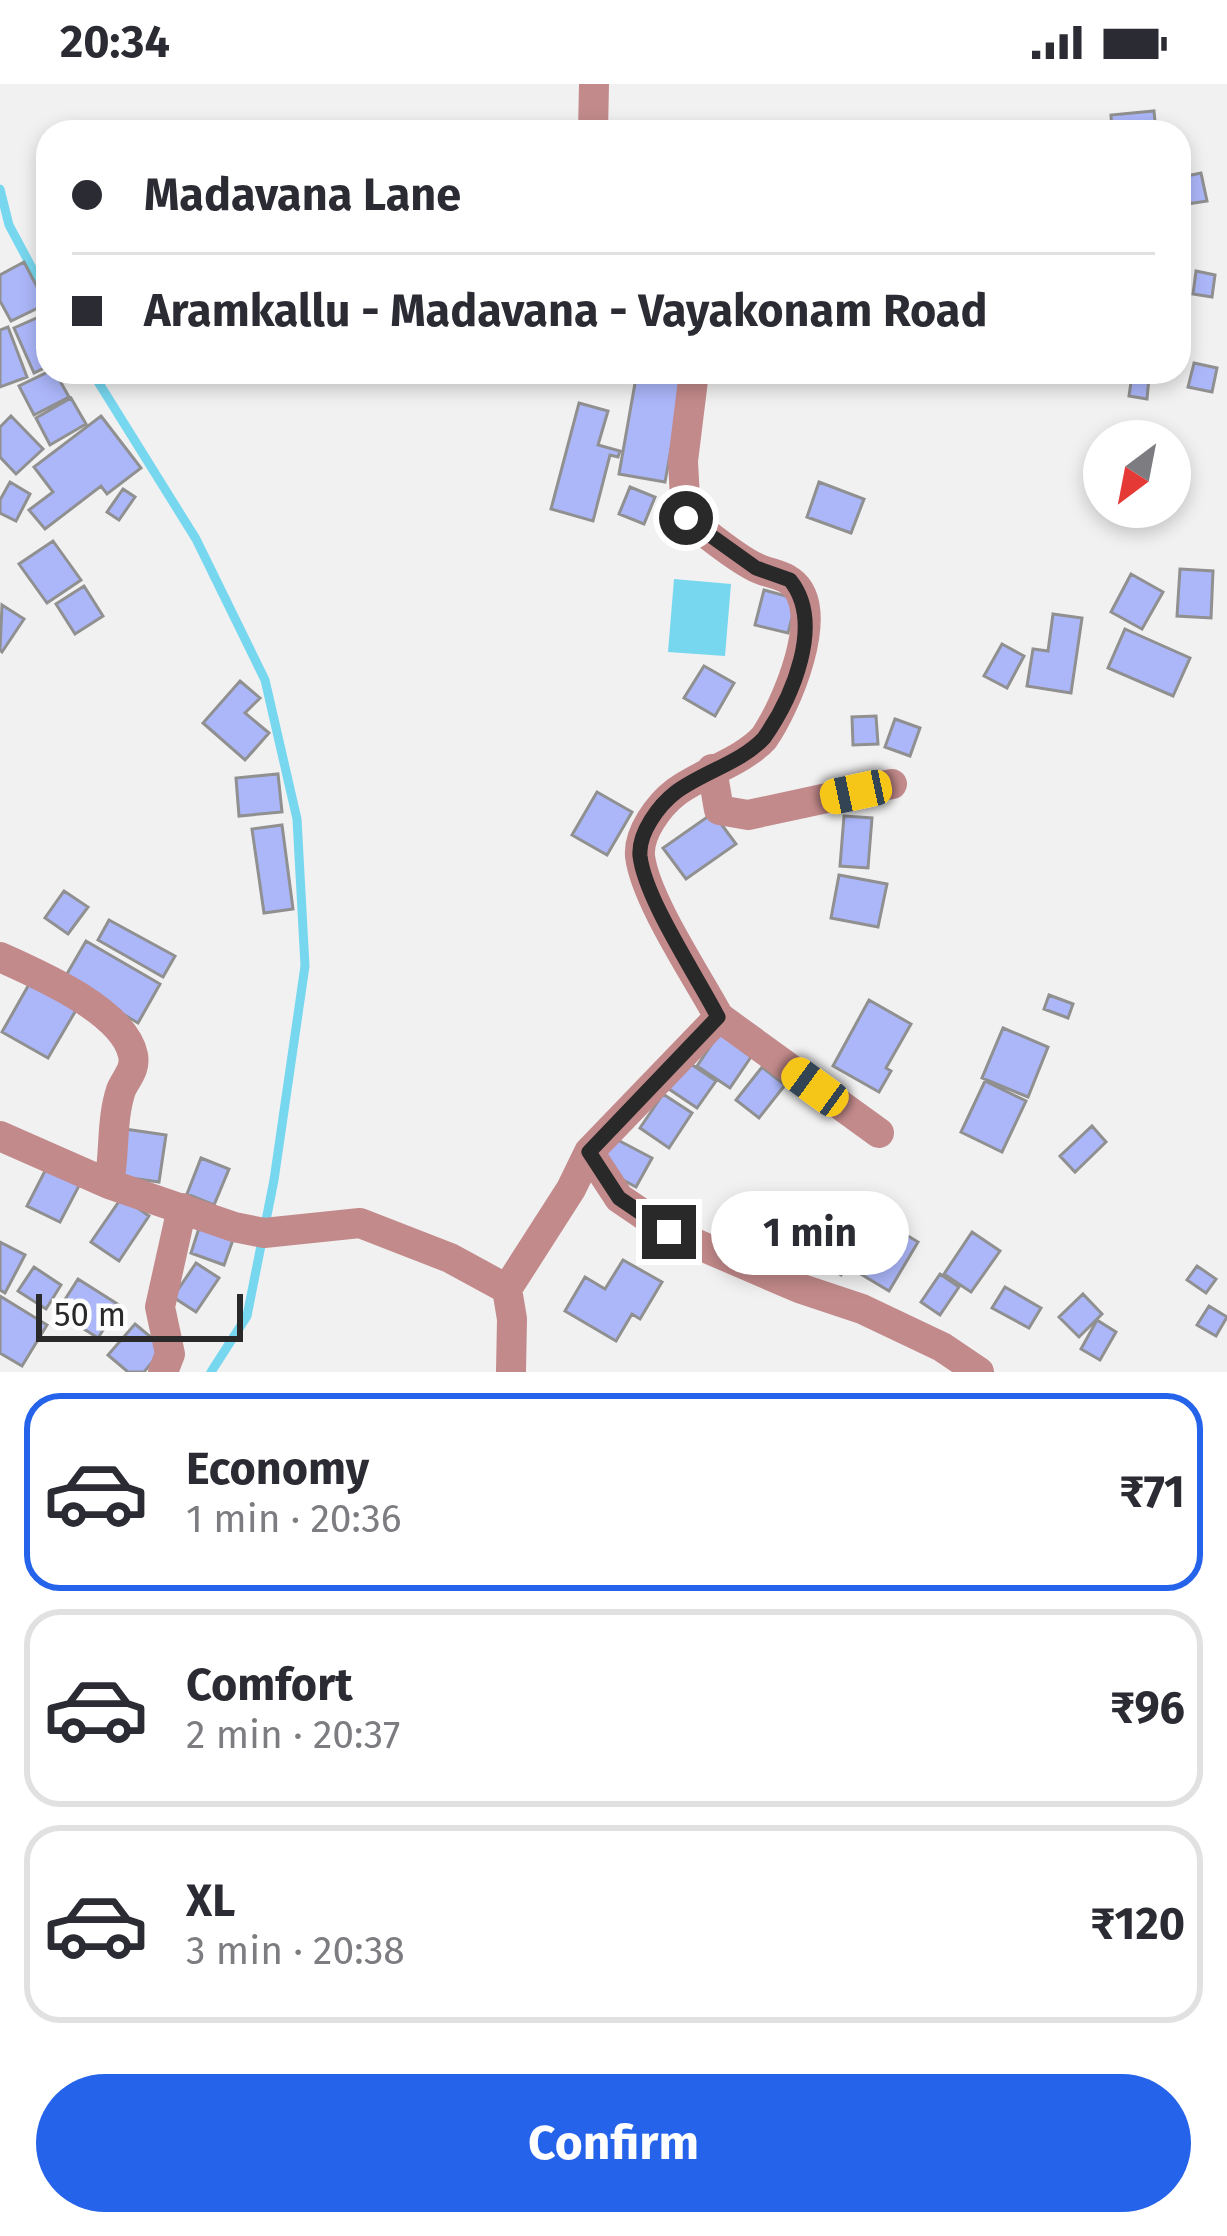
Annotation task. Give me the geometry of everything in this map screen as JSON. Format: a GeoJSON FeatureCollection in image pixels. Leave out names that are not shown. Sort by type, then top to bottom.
{"type":"FeatureCollection","features":[{"type":"Feature","properties":{"kind":"street"},"geometry":{"type":"LineString","coordinates":[[592,120],[594,84]]}},
{"type":"Feature","properties":{"kind":"street"},"geometry":{"type":"LineString","coordinates":[[693,384],[683,461],[686,518],[756,568],[790,580],[805,607],[799,668],[771,729],[756,747],[670,796],[648,826],[640,857],[656,901],[718,1017],[879,1133]]}},
{"type":"Feature","properties":{"kind":"street"},"geometry":{"type":"LineString","coordinates":[[712,769],[719,810],[748,815],[892,784]]}},
{"type":"Feature","properties":{"kind":"street"},"geometry":{"type":"LineString","coordinates":[[0,957],[78,998],[106,1017],[127,1040],[133,1067],[121,1091],[109,1184]]}},
{"type":"Feature","properties":{"kind":"street"},"geometry":{"type":"LineString","coordinates":[[512,1372],[507,1289],[571,1190],[589,1152],[718,1017]]}},
{"type":"Feature","properties":{"kind":"street"},"geometry":{"type":"LineString","coordinates":[[0,1136],[109,1184],[234,1227],[267,1233],[360,1223],[450,1258],[507,1289]]}},
{"type":"Feature","properties":{"kind":"street"},"geometry":{"type":"LineString","coordinates":[[589,1152],[619,1198],[669,1232],[862,1309],[942,1347],[979,1372]]}},
{"type":"Feature","properties":{"kind":"street"},"geometry":{"type":"LineString","coordinates":[[164,1372],[170,1354],[160,1307],[182,1208]]}},
{"type":"Feature","properties":{"kind":"water"},"geometry":{"type":"Polygon","coordinates":[[[674,579],[731,584],[725,656],[668,652],[674,579]]]}},
{"type":"Feature","properties":{"kind":"building"},"geometry":{"type":"Polygon","coordinates":[[[1154,111],[1155,120],[1111,120],[1111,115],[1154,111]]]}},
{"type":"Feature","properties":{"kind":"building"},"geometry":{"type":"Polygon","coordinates":[[[1201,173],[1207,201],[1191,203],[1191,175],[1201,173]]]}},
{"type":"Feature","properties":{"kind":"building"},"geometry":{"type":"Polygon","coordinates":[[[24,262],[36,285],[36,309],[11,321],[0,301],[0,275],[24,262]]]}},
{"type":"Feature","properties":{"kind":"building"},"geometry":{"type":"Polygon","coordinates":[[[1196,271],[1215,275],[1212,297],[1193,294],[1196,271]]]}},
{"type":"Feature","properties":{"kind":"building"},"geometry":{"type":"Polygon","coordinates":[[[36,318],[34,373],[14,328],[36,318]]]}},
{"type":"Feature","properties":{"kind":"building"},"geometry":{"type":"Polygon","coordinates":[[[8,327],[27,377],[0,387],[0,330],[8,327]]]}},
{"type":"Feature","properties":{"kind":"building"},"geometry":{"type":"Polygon","coordinates":[[[1194,363],[1217,368],[1212,392],[1188,387],[1194,363]]]}},
{"type":"Feature","properties":{"kind":"building"},"geometry":{"type":"Polygon","coordinates":[[[36,378],[36,384],[62,384],[69,397],[34,415],[19,386],[36,378]]]}},
{"type":"Feature","properties":{"kind":"building"},"geometry":{"type":"Polygon","coordinates":[[[635,384],[683,384],[665,482],[619,474],[635,384]]]}},
{"type":"Feature","properties":{"kind":"building"},"geometry":{"type":"Polygon","coordinates":[[[1131,384],[1148,384],[1147,399],[1129,396],[1131,384]]]}},
{"type":"Feature","properties":{"kind":"building"},"geometry":{"type":"Polygon","coordinates":[[[71,398],[86,424],[50,445],[36,418],[71,398]]]}},
{"type":"Feature","properties":{"kind":"building"},"geometry":{"type":"Polygon","coordinates":[[[579,403],[608,411],[598,445],[620,451],[618,457],[610,455],[593,521],[551,509],[579,403]]]}},
{"type":"Feature","properties":{"kind":"building"},"geometry":{"type":"Polygon","coordinates":[[[11,416],[43,449],[16,474],[0,457],[0,427],[11,416]]]}},
{"type":"Feature","properties":{"kind":"building"},"geometry":{"type":"Polygon","coordinates":[[[101,416],[141,468],[107,494],[101,486],[45,529],[29,510],[53,492],[34,467],[101,416]]]}},
{"type":"Feature","properties":{"kind":"building"},"geometry":{"type":"Polygon","coordinates":[[[10,482],[30,494],[16,521],[0,513],[0,500],[10,482]]]}},
{"type":"Feature","properties":{"kind":"building"},"geometry":{"type":"Polygon","coordinates":[[[819,482],[864,499],[851,533],[807,517],[819,482]]]}},
{"type":"Feature","properties":{"kind":"building"},"geometry":{"type":"Polygon","coordinates":[[[630,487],[655,497],[644,524],[619,514],[630,487]]]}},
{"type":"Feature","properties":{"kind":"building"},"geometry":{"type":"Polygon","coordinates":[[[123,489],[135,497],[119,520],[107,512],[123,489]]]}},
{"type":"Feature","properties":{"kind":"building"},"geometry":{"type":"Polygon","coordinates":[[[53,541],[81,580],[47,603],[19,564],[53,541]]]}},
{"type":"Feature","properties":{"kind":"building"},"geometry":{"type":"Polygon","coordinates":[[[1180,569],[1213,571],[1211,618],[1177,616],[1180,569]]]}},
{"type":"Feature","properties":{"kind":"building"},"geometry":{"type":"Polygon","coordinates":[[[1131,574],[1163,592],[1142,629],[1111,612],[1131,574]]]}},
{"type":"Feature","properties":{"kind":"building"},"geometry":{"type":"Polygon","coordinates":[[[84,586],[103,616],[75,634],[56,604],[84,586]]]}},
{"type":"Feature","properties":{"kind":"building"},"geometry":{"type":"Polygon","coordinates":[[[764,590],[797,599],[788,633],[755,625],[764,590]]]}},
{"type":"Feature","properties":{"kind":"building"},"geometry":{"type":"Polygon","coordinates":[[[2,605],[24,619],[2,652],[0,650],[2,605]]]}},
{"type":"Feature","properties":{"kind":"building"},"geometry":{"type":"Polygon","coordinates":[[[1053,614],[1082,618],[1071,693],[1027,686],[1033,649],[1048,651],[1053,614]]]}},
{"type":"Feature","properties":{"kind":"building"},"geometry":{"type":"Polygon","coordinates":[[[1125,629],[1190,658],[1173,696],[1108,668],[1125,629]]]}},
{"type":"Feature","properties":{"kind":"building"},"geometry":{"type":"Polygon","coordinates":[[[1002,644],[1024,656],[1007,688],[984,676],[1002,644]]]}},
{"type":"Feature","properties":{"kind":"building"},"geometry":{"type":"Polygon","coordinates":[[[704,666],[734,683],[715,716],[684,698],[704,666]]]}},
{"type":"Feature","properties":{"kind":"building"},"geometry":{"type":"Polygon","coordinates":[[[240,681],[260,698],[245,713],[269,733],[245,760],[203,723],[240,681]]]}},
{"type":"Feature","properties":{"kind":"building"},"geometry":{"type":"Polygon","coordinates":[[[876,716],[878,744],[853,745],[852,717],[876,716]]]}},
{"type":"Feature","properties":{"kind":"building"},"geometry":{"type":"Polygon","coordinates":[[[895,719],[920,728],[910,756],[885,747],[895,719]]]}},
{"type":"Feature","properties":{"kind":"building"},"geometry":{"type":"Polygon","coordinates":[[[278,774],[282,812],[239,816],[236,778],[278,774]]]}},
{"type":"Feature","properties":{"kind":"building"},"geometry":{"type":"Polygon","coordinates":[[[597,792],[632,812],[607,855],[572,835],[597,792]]]}},
{"type":"Feature","properties":{"kind":"building"},"geometry":{"type":"Polygon","coordinates":[[[713,813],[736,844],[686,879],[663,848],[713,813]]]}},
{"type":"Feature","properties":{"kind":"building"},"geometry":{"type":"Polygon","coordinates":[[[844,816],[872,818],[868,868],[840,866],[844,816]]]}},
{"type":"Feature","properties":{"kind":"building"},"geometry":{"type":"Polygon","coordinates":[[[282,825],[293,909],[264,913],[252,829],[282,825]]]}},
{"type":"Feature","properties":{"kind":"building"},"geometry":{"type":"Polygon","coordinates":[[[839,875],[887,884],[878,927],[831,918],[839,875]]]}},
{"type":"Feature","properties":{"kind":"building"},"geometry":{"type":"Polygon","coordinates":[[[64,891],[88,907],[68,934],[45,918],[64,891]]]}},
{"type":"Feature","properties":{"kind":"building"},"geometry":{"type":"Polygon","coordinates":[[[109,920],[175,956],[163,977],[98,940],[109,920]]]}},
{"type":"Feature","properties":{"kind":"building"},"geometry":{"type":"Polygon","coordinates":[[[86,941],[160,984],[138,1023],[64,979],[86,941]]]}},
{"type":"Feature","properties":{"kind":"building"},"geometry":{"type":"Polygon","coordinates":[[[32,979],[79,1005],[48,1058],[2,1032],[32,979]]]}},
{"type":"Feature","properties":{"kind":"building"},"geometry":{"type":"Polygon","coordinates":[[[1049,995],[1073,1004],[1068,1018],[1044,1009],[1049,995]]]}},
{"type":"Feature","properties":{"kind":"building"},"geometry":{"type":"Polygon","coordinates":[[[869,1000],[911,1024],[886,1068],[891,1071],[879,1092],[833,1066],[869,1000]]]}},
{"type":"Feature","properties":{"kind":"building"},"geometry":{"type":"Polygon","coordinates":[[[1003,1028],[1048,1047],[1028,1097],[982,1078],[1003,1028]]]}},
{"type":"Feature","properties":{"kind":"building"},"geometry":{"type":"Polygon","coordinates":[[[722,1029],[755,1051],[730,1088],[697,1066],[722,1029]]]}},
{"type":"Feature","properties":{"kind":"building"},"geometry":{"type":"Polygon","coordinates":[[[688,1062],[716,1081],[697,1108],[669,1089],[688,1062]]]}},
{"type":"Feature","properties":{"kind":"building"},"geometry":{"type":"Polygon","coordinates":[[[762,1067],[785,1085],[759,1118],[736,1100],[762,1067]]]}},
{"type":"Feature","properties":{"kind":"building"},"geometry":{"type":"Polygon","coordinates":[[[985,1081],[1026,1101],[1002,1152],[961,1132],[985,1081]]]}},
{"type":"Feature","properties":{"kind":"building"},"geometry":{"type":"Polygon","coordinates":[[[663,1094],[692,1113],[669,1148],[640,1128],[663,1094]]]}},
{"type":"Feature","properties":{"kind":"building"},"geometry":{"type":"Polygon","coordinates":[[[1092,1126],[1106,1142],[1075,1172],[1060,1156],[1092,1126]]]}},
{"type":"Feature","properties":{"kind":"building"},"geometry":{"type":"Polygon","coordinates":[[[125,1129],[166,1135],[159,1182],[117,1176],[125,1129]]]}},
{"type":"Feature","properties":{"kind":"building"},"geometry":{"type":"Polygon","coordinates":[[[614,1138],[652,1158],[636,1187],[599,1167],[614,1138]]]}},
{"type":"Feature","properties":{"kind":"building"},"geometry":{"type":"Polygon","coordinates":[[[201,1158],[229,1169],[214,1205],[187,1194],[201,1158]]]}},
{"type":"Feature","properties":{"kind":"building"},"geometry":{"type":"Polygon","coordinates":[[[48,1165],[81,1182],[60,1222],[27,1206],[48,1165]]]}},
{"type":"Feature","properties":{"kind":"building"},"geometry":{"type":"Polygon","coordinates":[[[122,1197],[149,1216],[119,1261],[91,1242],[122,1197]]]}},
{"type":"Feature","properties":{"kind":"building"},"geometry":{"type":"Polygon","coordinates":[[[823,1218],[861,1241],[841,1275],[803,1251],[823,1218]]]}},
{"type":"Feature","properties":{"kind":"building"},"geometry":{"type":"Polygon","coordinates":[[[883,1221],[918,1242],[889,1291],[854,1270],[883,1221]]]}},
{"type":"Feature","properties":{"kind":"building"},"geometry":{"type":"Polygon","coordinates":[[[200,1225],[234,1237],[224,1265],[191,1253],[200,1225]]]}},
{"type":"Feature","properties":{"kind":"building"},"geometry":{"type":"Polygon","coordinates":[[[972,1232],[1000,1251],[971,1292],[944,1274],[972,1232]]]}},
{"type":"Feature","properties":{"kind":"building"},"geometry":{"type":"Polygon","coordinates":[[[0,1242],[25,1255],[5,1293],[0,1290],[0,1242]]]}},
{"type":"Feature","properties":{"kind":"building"},"geometry":{"type":"Polygon","coordinates":[[[623,1260],[662,1282],[640,1319],[632,1314],[616,1341],[565,1311],[585,1277],[605,1289],[623,1260]]]}},
{"type":"Feature","properties":{"kind":"building"},"geometry":{"type":"Polygon","coordinates":[[[196,1263],[219,1278],[196,1312],[173,1297],[196,1263]]]}},
{"type":"Feature","properties":{"kind":"building"},"geometry":{"type":"Polygon","coordinates":[[[1197,1266],[1216,1279],[1206,1293],[1187,1280],[1197,1266]]]}},
{"type":"Feature","properties":{"kind":"building"},"geometry":{"type":"Polygon","coordinates":[[[34,1267],[61,1285],[46,1309],[18,1291],[34,1267]]]}},
{"type":"Feature","properties":{"kind":"building"},"geometry":{"type":"Polygon","coordinates":[[[940,1274],[959,1287],[940,1315],[921,1302],[940,1274]]]}},
{"type":"Feature","properties":{"kind":"building"},"geometry":{"type":"Polygon","coordinates":[[[78,1279],[119,1305],[98,1338],[57,1312],[78,1279]]]}},
{"type":"Feature","properties":{"kind":"building"},"geometry":{"type":"Polygon","coordinates":[[[1005,1287],[1041,1308],[1029,1328],[992,1308],[1005,1287]]]}},
{"type":"Feature","properties":{"kind":"building"},"geometry":{"type":"Polygon","coordinates":[[[1083,1294],[1102,1314],[1079,1337],[1059,1317],[1083,1294]]]}},
{"type":"Feature","properties":{"kind":"building"},"geometry":{"type":"Polygon","coordinates":[[[0,1296],[47,1325],[22,1366],[0,1353],[0,1296]]]}},
{"type":"Feature","properties":{"kind":"building"},"geometry":{"type":"Polygon","coordinates":[[[1209,1306],[1227,1317],[1216,1336],[1197,1325],[1209,1306]]]}},
{"type":"Feature","properties":{"kind":"building"},"geometry":{"type":"Polygon","coordinates":[[[1097,1320],[1116,1332],[1100,1360],[1081,1349],[1097,1320]]]}},
{"type":"Feature","properties":{"kind":"building"},"geometry":{"type":"Polygon","coordinates":[[[135,1324],[164,1348],[144,1372],[128,1372],[108,1355],[135,1324]]]}},
{"type":"Feature","properties":{"kind":"waterway"},"geometry":{"type":"LineString","coordinates":[[0,189],[9,225],[36,276]]}},
{"type":"Feature","properties":{"kind":"waterway"},"geometry":{"type":"LineString","coordinates":[[99,384],[196,539],[265,680],[297,819],[305,966],[274,1180],[247,1316],[211,1372]]}},
{"type":"Feature","properties":{"kind":"route"},"geometry":{"type":"LineString","coordinates":[[669,1232],[619,1198],[589,1152],[718,1017],[656,901],[640,857],[641,841],[670,796],[756,747],[771,729],[799,668],[805,607],[790,580],[756,568],[686,518]]}}]}
